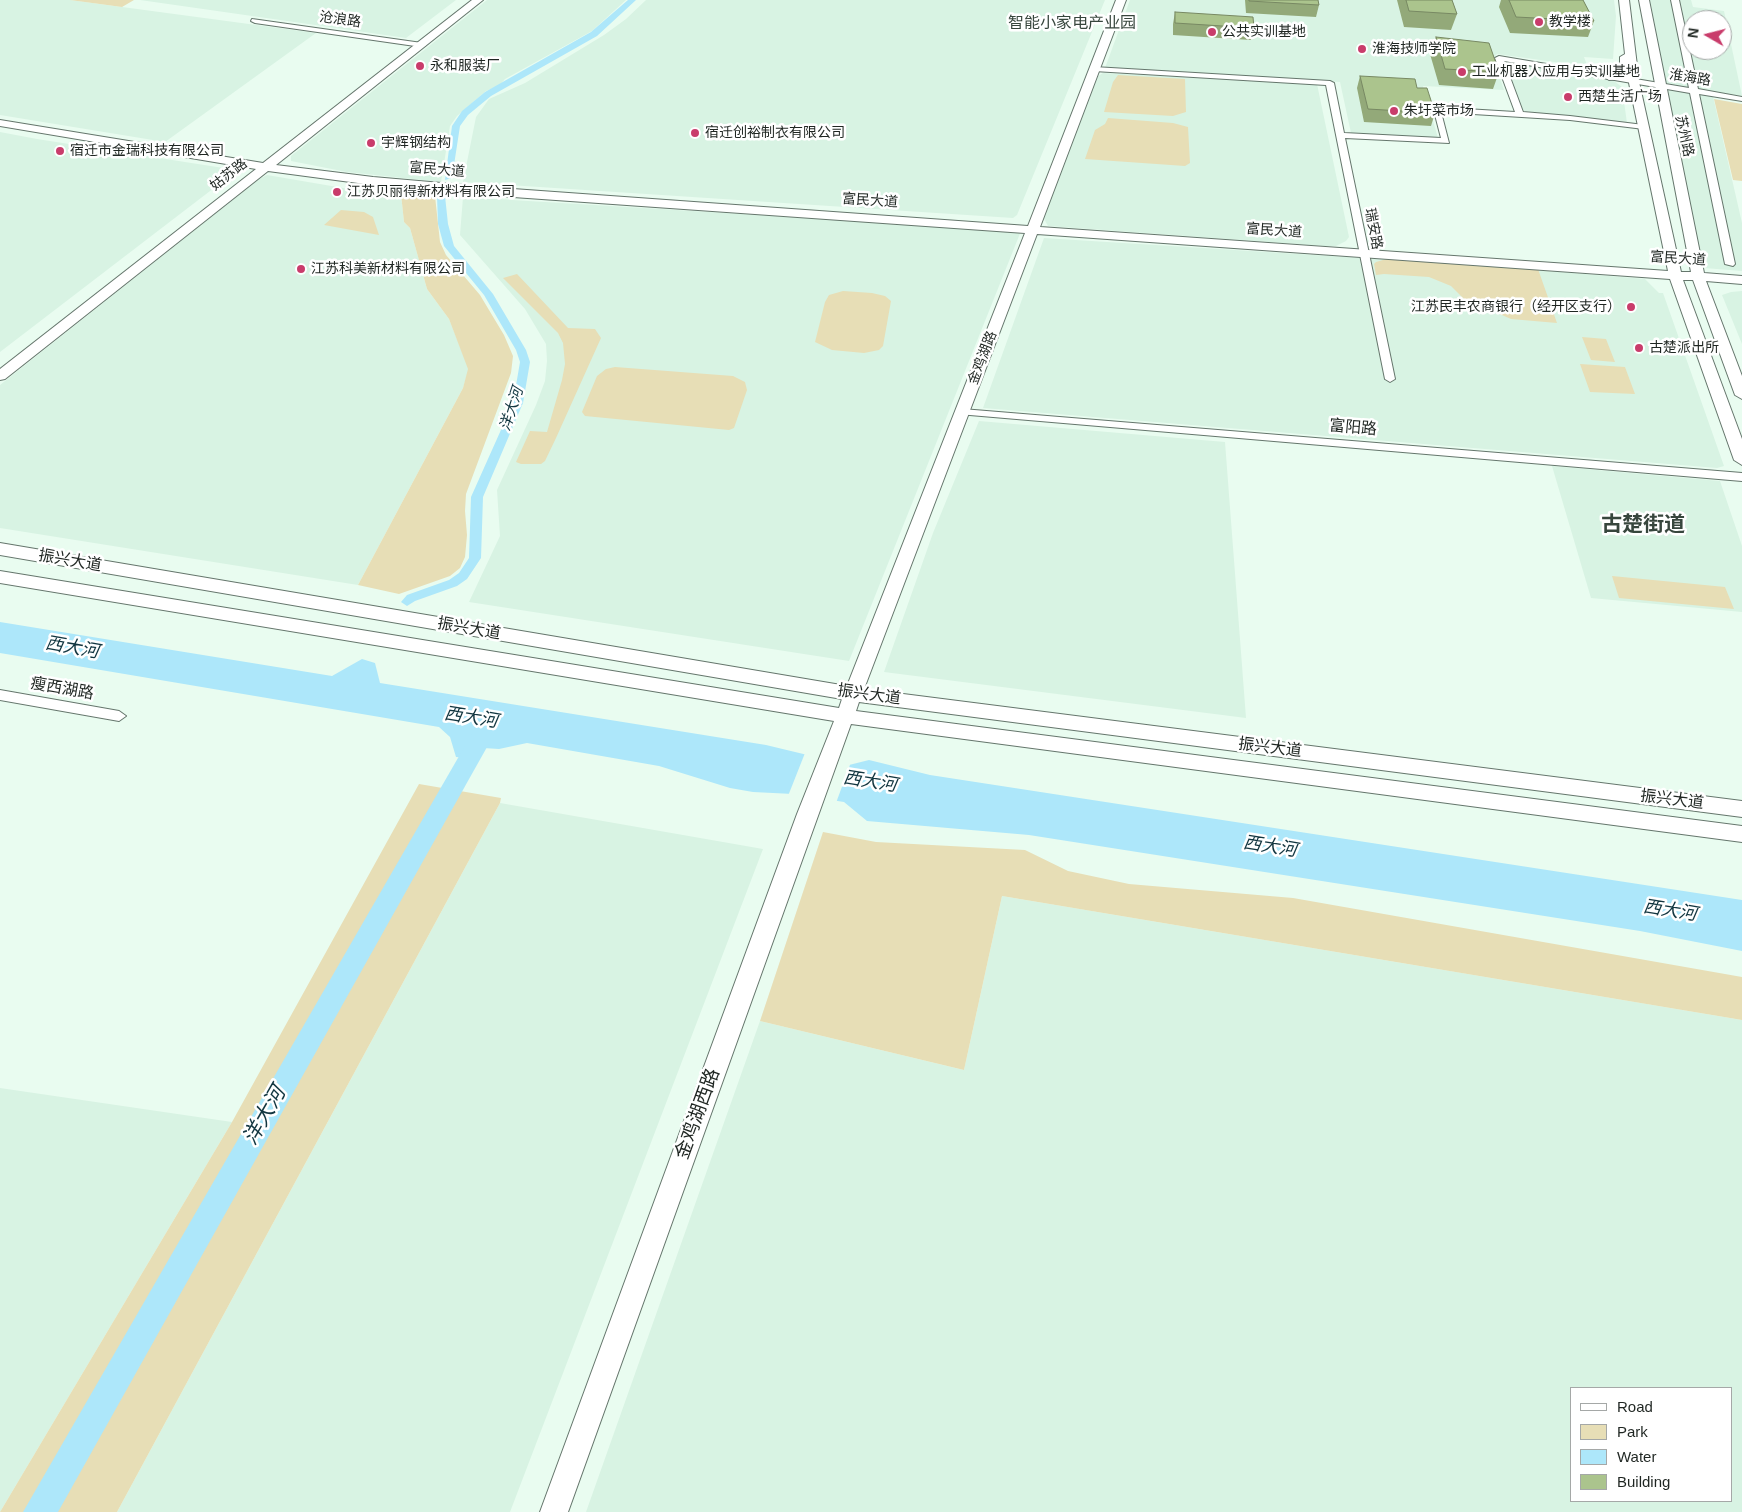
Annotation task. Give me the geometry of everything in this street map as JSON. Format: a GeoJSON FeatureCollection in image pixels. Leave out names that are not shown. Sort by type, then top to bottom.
{"type":"FeatureCollection","features":[{"type":"Feature","properties":{"kind":"street","name":"姑苏路"},"geometry":{"type":"LineString","coordinates":[[0,376],[478,0]]}},
{"type":"Feature","properties":{"kind":"street","name":"金鸡湖路"},"geometry":{"type":"LineString","coordinates":[[844,716],[1121,0]]}},
{"type":"Feature","properties":{"kind":"street"},"geometry":{"type":"LineString","coordinates":[[1624,0],[1634,82],[1675,275],[1742,460]]}},
{"type":"Feature","properties":{"kind":"street","name":"苏州路"},"geometry":{"type":"LineString","coordinates":[[1644,0],[1659,86],[1698,277],[1742,395]]}},
{"type":"Feature","properties":{"kind":"street"},"geometry":{"type":"LineString","coordinates":[[1675,0],[1730,264]]}},
{"type":"Feature","properties":{"kind":"street","name":"沧浪路"},"geometry":{"type":"LineString","coordinates":[[255,21],[422,45]]}},
{"type":"Feature","properties":{"kind":"street"},"geometry":{"type":"LineString","coordinates":[[1609,77],[1622,77],[1626,74],[1623,44],[1628,29]]}},
{"type":"Feature","properties":{"kind":"street","name":"淮海路"},"geometry":{"type":"LineString","coordinates":[[1520,114],[1499,58],[1742,99]]}},
{"type":"Feature","properties":{"kind":"street","name":"瑞安路"},"geometry":{"type":"LineString","coordinates":[[1094,69],[1330,83],[1390,379]]}},
{"type":"Feature","properties":{"kind":"street"},"geometry":{"type":"LineString","coordinates":[[1340,135],[1446,141],[1436,109],[1570,118],[1644,127]]}},
{"type":"Feature","properties":{"kind":"street","name":"富民大道"},"geometry":{"type":"LineString","coordinates":[[0,124],[264,167],[373,181],[489,191],[1742,280]]}},
{"type":"Feature","properties":{"kind":"street","name":"富阳路"},"geometry":{"type":"LineString","coordinates":[[962,412],[1742,477]]}},
{"type":"Feature","properties":{"kind":"street","name":"振兴大道"},"geometry":{"type":"LineString","coordinates":[[0,549],[853,694],[1742,809]]}},
{"type":"Feature","properties":{"kind":"street","name":"振兴大道"},"geometry":{"type":"LineString","coordinates":[[0,577],[844,716],[1742,834]]}},
{"type":"Feature","properties":{"kind":"street","name":"瘦西湖路"},"geometry":{"type":"LineString","coordinates":[[0,695],[119,716]]}},
{"type":"Feature","properties":{"kind":"street","name":"金鸡湖西路"},"geometry":{"type":"LineString","coordinates":[[554,1512],[844,716]]}},
{"type":"Feature","properties":{"kind":"shaded area"},"geometry":{"type":"Polygon","coordinates":[[[0,0],[70,0],[316,33],[165,142],[0,115],[0,0]]]}},
{"type":"Feature","properties":{"kind":"shaded area"},"geometry":{"type":"Polygon","coordinates":[[[140,0],[456,0],[406,38],[140,0]]]}},
{"type":"Feature","properties":{"kind":"shaded area","name":"宇辉钢结构"},"geometry":{"type":"Polygon","coordinates":[[[487,0],[626,0],[592,31],[505,79],[499,86],[486,91],[457,116],[450,126],[441,182],[347,172],[291,161],[291,156],[487,0]]]}},
{"type":"Feature","properties":{"kind":"shaded area"},"geometry":{"type":"Polygon","coordinates":[[[646,0],[1105,0],[1017,215],[1013,218],[463,182],[476,117],[489,99],[525,83],[604,35],[626,19],[646,0]]]}},
{"type":"Feature","properties":{"kind":"shaded area","name":"淮海技师学院"},"geometry":{"type":"Polygon","coordinates":[[[1130,0],[1614,0],[1616,16],[1613,59],[1584,57],[1587,65],[1576,65],[1497,54],[1493,58],[1504,90],[1423,86],[1438,138],[1351,133],[1340,82],[1105,68],[1130,0]]]}},
{"type":"Feature","properties":{"kind":"shaded area"},"geometry":{"type":"Polygon","coordinates":[[[1650,0],[1691,0],[1693,7],[1716,10],[1682,10],[1682,60],[1732,60],[1732,49],[1742,96],[1712,92],[1742,223],[1742,271],[1704,268],[1699,261],[1650,0]]]}},
{"type":"Feature","properties":{"kind":"shaded area","name":"西楚生活广场"},"geometry":{"type":"Polygon","coordinates":[[[1503,60],[1614,81],[1622,87],[1627,123],[1523,111],[1503,60]]]}},
{"type":"Feature","properties":{"kind":"shaded area"},"geometry":{"type":"Polygon","coordinates":[[[1103,73],[1317,84],[1349,237],[1346,241],[1336,246],[1324,246],[1048,226],[1043,217],[1098,76],[1103,73]]]}},
{"type":"Feature","properties":{"kind":"shaded area"},"geometry":{"type":"Polygon","coordinates":[[[0,132],[230,169],[227,178],[0,352],[0,132]]]}},
{"type":"Feature","properties":{"kind":"shaded area"},"geometry":{"type":"Polygon","coordinates":[[[267,175],[349,189],[401,194],[404,222],[410,228],[427,289],[449,319],[469,369],[463,388],[358,585],[0,528],[0,385],[259,179],[267,175]]]}},
{"type":"Feature","properties":{"kind":"shaded area"},"geometry":{"type":"Polygon","coordinates":[[[463,197],[1021,231],[849,661],[469,602],[500,536],[497,490],[536,405],[545,381],[547,361],[546,344],[525,309],[460,235],[463,197]]]}},
{"type":"Feature","properties":{"kind":"shaded area"},"geometry":{"type":"Polygon","coordinates":[[[1044,238],[1346,257],[1390,258],[1645,279],[1659,293],[1663,293],[1724,466],[1717,468],[983,408],[1044,238]]]}},
{"type":"Feature","properties":{"kind":"shaded area"},"geometry":{"type":"Polygon","coordinates":[[[1742,291],[1742,344],[1722,295],[1742,291]]]}},
{"type":"Feature","properties":{"kind":"shaded area"},"geometry":{"type":"Polygon","coordinates":[[[979,421],[1225,442],[1246,718],[884,672],[933,533],[979,421]]]}},
{"type":"Feature","properties":{"kind":"shaded area"},"geometry":{"type":"Polygon","coordinates":[[[1552,466],[1720,481],[1742,546],[1742,612],[1591,598],[1552,466]]]}},
{"type":"Feature","properties":{"kind":"shaded area"},"geometry":{"type":"Polygon","coordinates":[[[500,803],[763,849],[510,1512],[117,1512],[500,803]]]}},
{"type":"Feature","properties":{"kind":"shaded area"},"geometry":{"type":"Polygon","coordinates":[[[1002,896],[1742,1020],[1742,1512],[586,1512],[760,1021],[964,1070],[1002,896]]]}},
{"type":"Feature","properties":{"kind":"shaded area"},"geometry":{"type":"Polygon","coordinates":[[[0,1088],[232,1122],[0,1512],[0,1088]]]}},
{"type":"Feature","properties":{"kind":"green space"},"geometry":{"type":"Polygon","coordinates":[[[70,0],[134,0],[122,7],[70,0]]]}},
{"type":"Feature","properties":{"kind":"green space"},"geometry":{"type":"Polygon","coordinates":[[[1118,75],[1185,79],[1186,112],[1173,116],[1104,112],[1113,82],[1118,75]]]}},
{"type":"Feature","properties":{"kind":"green space"},"geometry":{"type":"Polygon","coordinates":[[[1714,99],[1742,104],[1742,181],[1733,180],[1714,99]]]}},
{"type":"Feature","properties":{"kind":"green space"},"geometry":{"type":"Polygon","coordinates":[[[1108,118],[1173,123],[1188,127],[1190,163],[1185,166],[1085,159],[1095,130],[1105,124],[1108,118]]]}},
{"type":"Feature","properties":{"kind":"green space"},"geometry":{"type":"Polygon","coordinates":[[[401,194],[435,196],[440,242],[446,255],[480,295],[504,335],[513,356],[511,373],[466,494],[467,535],[465,557],[460,568],[450,576],[399,594],[358,585],[463,388],[468,369],[449,319],[427,289],[410,228],[404,222],[401,194]]]}},
{"type":"Feature","properties":{"kind":"green space"},"geometry":{"type":"Polygon","coordinates":[[[341,210],[364,212],[373,217],[379,235],[324,225],[341,210]]]}},
{"type":"Feature","properties":{"kind":"green space"},"geometry":{"type":"Polygon","coordinates":[[[1390,258],[1538,269],[1557,323],[1511,319],[1495,312],[1475,310],[1451,286],[1429,277],[1376,275],[1374,264],[1390,258]]]}},
{"type":"Feature","properties":{"kind":"green space"},"geometry":{"type":"Polygon","coordinates":[[[517,274],[568,328],[595,329],[601,338],[556,438],[545,461],[541,464],[521,464],[516,462],[530,431],[547,432],[565,364],[563,343],[558,333],[503,278],[517,274]]]}},
{"type":"Feature","properties":{"kind":"green space"},"geometry":{"type":"Polygon","coordinates":[[[843,291],[872,293],[885,296],[891,301],[883,346],[879,350],[864,353],[832,350],[815,342],[825,302],[829,295],[843,291]]]}},
{"type":"Feature","properties":{"kind":"green space"},"geometry":{"type":"Polygon","coordinates":[[[1582,337],[1606,339],[1615,362],[1591,360],[1582,337]]]}},
{"type":"Feature","properties":{"kind":"green space"},"geometry":{"type":"Polygon","coordinates":[[[1580,364],[1625,367],[1635,394],[1590,392],[1580,364]]]}},
{"type":"Feature","properties":{"kind":"green space"},"geometry":{"type":"Polygon","coordinates":[[[615,367],[733,376],[745,382],[747,390],[734,428],[729,430],[585,416],[582,412],[597,376],[606,369],[615,367]]]}},
{"type":"Feature","properties":{"kind":"green space"},"geometry":{"type":"Polygon","coordinates":[[[1612,576],[1725,587],[1734,609],[1619,598],[1612,576]]]}},
{"type":"Feature","properties":{"kind":"green space"},"geometry":{"type":"Polygon","coordinates":[[[419,784],[501,798],[500,803],[117,1512],[0,1512],[232,1122],[419,784]]]}},
{"type":"Feature","properties":{"kind":"green space"},"geometry":{"type":"Polygon","coordinates":[[[823,832],[876,842],[1025,850],[1068,871],[1129,884],[1293,898],[1742,977],[1742,1020],[1002,896],[964,1070],[760,1021],[823,832]]]}},
{"type":"Feature","properties":{"kind":"water","name":"西大河"},"geometry":{"type":"Polygon","coordinates":[[[0,622],[332,676],[362,659],[375,663],[380,683],[766,745],[849,765],[869,760],[930,775],[1742,900],[1742,951],[1640,931],[1029,835],[867,821],[844,802],[793,794],[753,792],[730,788],[659,766],[527,743],[499,749],[483,748],[474,759],[456,757],[450,737],[439,727],[0,653],[0,622]]]}},
{"type":"Feature","properties":{"kind":"pier"},"geometry":{"type":"Polygon","coordinates":[[[805,753],[851,762],[836,803],[788,796],[805,753]]]}},
{"type":"Feature","properties":{"kind":"building"},"geometry":{"type":"Polygon","coordinates":[[[1318,0],[1319,5],[1249,1],[1318,0]]]}},
{"type":"Feature","properties":{"kind":"building"},"geometry":{"type":"Polygon","coordinates":[[[1406,0],[1452,0],[1457,14],[1409,11],[1406,0]]]}},
{"type":"Feature","properties":{"kind":"building"},"geometry":{"type":"Polygon","coordinates":[[[1509,0],[1583,0],[1594,21],[1516,17],[1509,0]]]}},
{"type":"Feature","properties":{"kind":"building"},"geometry":{"type":"Polygon","coordinates":[[[1175,12],[1253,17],[1254,28],[1175,23],[1175,12]]]}},
{"type":"Feature","properties":{"kind":"building"},"geometry":{"type":"Polygon","coordinates":[[[1436,37],[1489,43],[1499,72],[1445,69],[1436,37]]]}},
{"type":"Feature","properties":{"kind":"building"},"geometry":{"type":"Polygon","coordinates":[[[1360,76],[1415,79],[1417,88],[1427,88],[1435,113],[1368,109],[1360,76]]]}},
{"type":"Feature","properties":{"kind":"waterway","name":"洋大河"},"geometry":{"type":"LineString","coordinates":[[448,178],[456,126],[465,113],[488,94],[594,34],[632,0]]}},
{"type":"Feature","properties":{"kind":"waterway","name":"洋大河"},"geometry":{"type":"LineString","coordinates":[[407,602],[411,598],[453,583],[463,576],[475,558],[477,544],[477,497],[518,403],[525,362],[521,350],[488,294],[449,246],[443,224],[441,196]]}},
{"type":"Feature","properties":{"kind":"waterway","name":"洋大河"},"geometry":{"type":"LineString","coordinates":[[40,1512],[485,731]]}},
{"type":"Feature","properties":{"kind":"place","name":"教学楼"},"geometry":{"type":"Point","coordinates":[1539,22]}},
{"type":"Feature","properties":{"kind":"place","name":"公共实训基地"},"geometry":{"type":"Point","coordinates":[1212,32]}},
{"type":"Feature","properties":{"kind":"place","name":"淮海技师学院"},"geometry":{"type":"Point","coordinates":[1362,49]}},
{"type":"Feature","properties":{"kind":"place","name":"永和服装厂"},"geometry":{"type":"Point","coordinates":[420,66]}},
{"type":"Feature","properties":{"kind":"place","name":"工业机器人应用与实训基地"},"geometry":{"type":"Point","coordinates":[1462,72]}},
{"type":"Feature","properties":{"kind":"place","name":"西楚生活广场"},"geometry":{"type":"Point","coordinates":[1568,97]}},
{"type":"Feature","properties":{"kind":"place","name":"朱圩菜市场"},"geometry":{"type":"Point","coordinates":[1394,111]}},
{"type":"Feature","properties":{"kind":"place","name":"宿迁创裕制衣有限公司"},"geometry":{"type":"Point","coordinates":[695,133]}},
{"type":"Feature","properties":{"kind":"place","name":"宇辉钢结构"},"geometry":{"type":"Point","coordinates":[371,143]}},
{"type":"Feature","properties":{"kind":"place","name":"宿迁市金瑞科技有限公司"},"geometry":{"type":"Point","coordinates":[60,151]}},
{"type":"Feature","properties":{"kind":"place","name":"江苏贝丽得新材料有限公司"},"geometry":{"type":"Point","coordinates":[337,192]}},
{"type":"Feature","properties":{"kind":"place","name":"江苏科美新材料有限公司"},"geometry":{"type":"Point","coordinates":[301,269]}},
{"type":"Feature","properties":{"kind":"place","name":"江苏民丰农商银行（经开区支行）"},"geometry":{"type":"Point","coordinates":[1631,307]}},
{"type":"Feature","properties":{"kind":"place","name":"古楚派出所"},"geometry":{"type":"Point","coordinates":[1639,348]}},
{"type":"Feature","properties":{"kind":"district","name":"智能小家电产业园"},"geometry":{"type":"Point","coordinates":[1072,24]}},
{"type":"Feature","properties":{"kind":"district","name":"古楚街道"},"geometry":{"type":"Point","coordinates":[1643,525]}}]}
